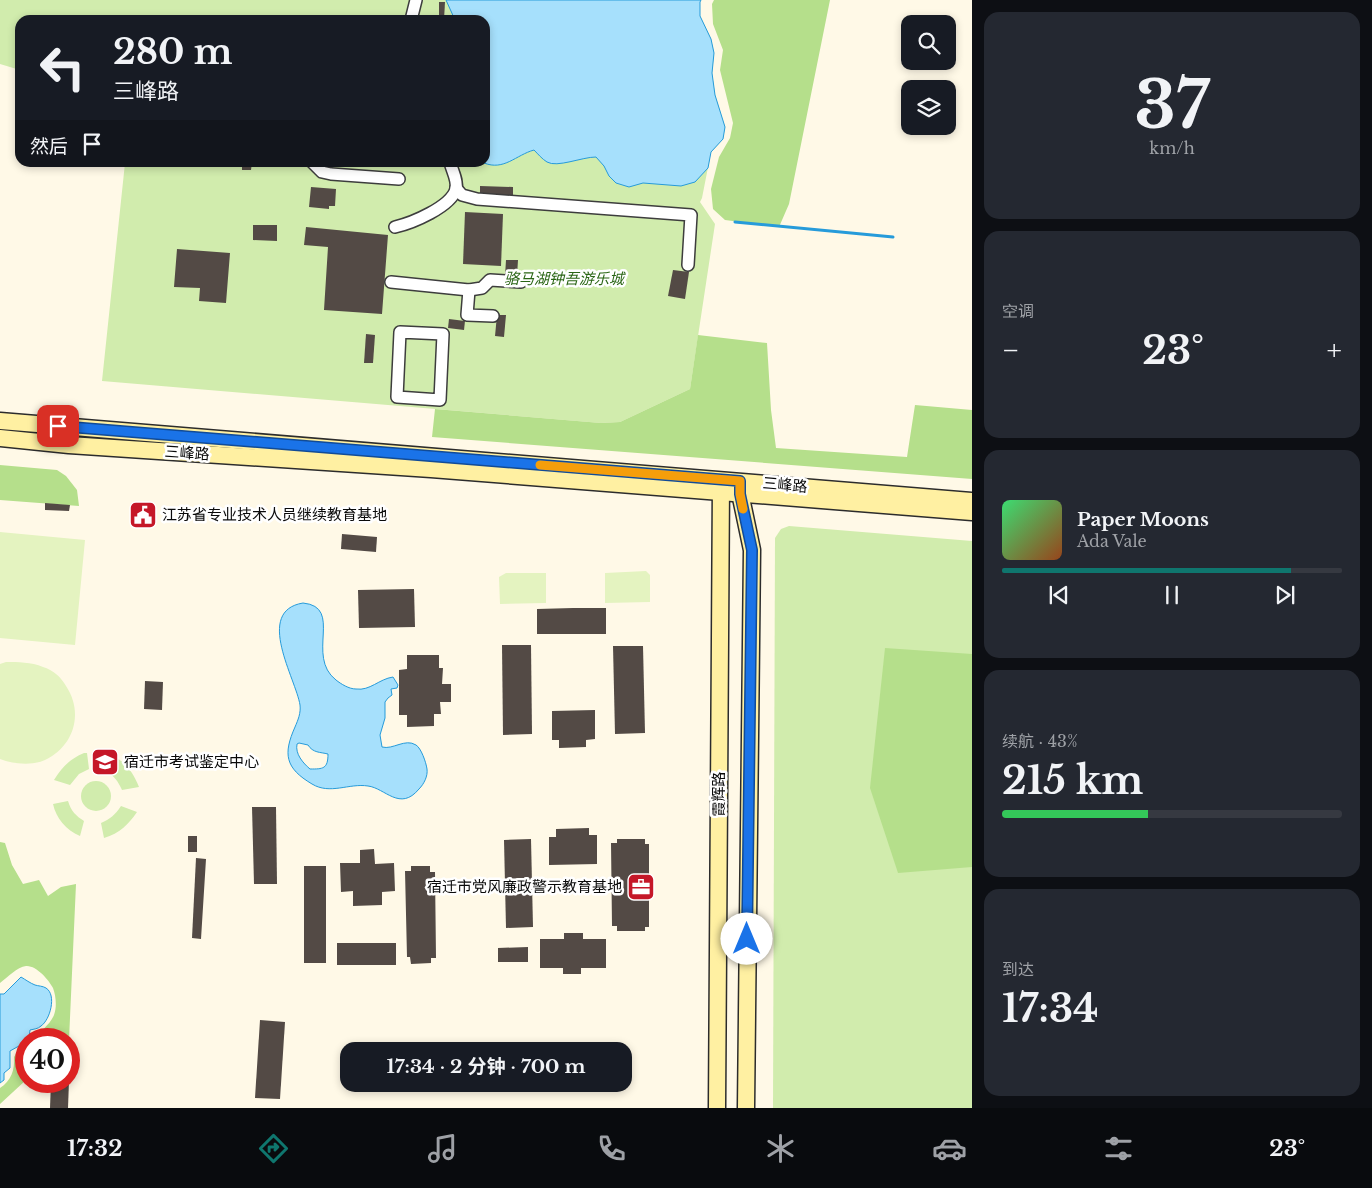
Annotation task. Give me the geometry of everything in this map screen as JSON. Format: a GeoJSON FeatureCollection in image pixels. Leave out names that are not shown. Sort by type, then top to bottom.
{"type":"FeatureCollection","features":[{"type":"Feature","properties":{"kind":"main road","name":"三峰路"},"geometry":{"type":"LineString","coordinates":[[0,422],[722,486]]}},
{"type":"Feature","properties":{"kind":"main road","name":"三峰路"},"geometry":{"type":"LineString","coordinates":[[0,438],[70,445],[421,468],[972,501]]}},
{"type":"Feature","properties":{"kind":"main road","name":"霞辉路"},"geometry":{"type":"LineString","coordinates":[[717,1108],[722,486]]}},
{"type":"Feature","properties":{"kind":"main road","name":"三峰路"},"geometry":{"type":"LineString","coordinates":[[740,487],[972,512]]}},
{"type":"Feature","properties":{"kind":"main road","name":"霞辉路"},"geometry":{"type":"LineString","coordinates":[[740,487],[752,550],[746,1108]]}},
{"type":"Feature","properties":{"kind":"street"},"geometry":{"type":"LineString","coordinates":[[412,15],[416,0]]}},
{"type":"Feature","properties":{"kind":"street"},"geometry":{"type":"LineString","coordinates":[[317,167],[322,172],[330,174],[399,179]]}},
{"type":"Feature","properties":{"kind":"street"},"geometry":{"type":"LineString","coordinates":[[395,227],[409,224],[427,215],[451,198],[456,188],[456,178],[452,167]]}},
{"type":"Feature","properties":{"kind":"street"},"geometry":{"type":"LineString","coordinates":[[456,188],[462,195],[477,199],[691,215],[688,265]]}},
{"type":"Feature","properties":{"kind":"street"},"geometry":{"type":"LineString","coordinates":[[391,282],[469,290],[482,288],[490,280],[521,282]]}},
{"type":"Feature","properties":{"kind":"street"},"geometry":{"type":"LineString","coordinates":[[469,290],[467,314],[492,316]]}},
{"type":"Feature","properties":{"kind":"street"},"geometry":{"type":"LineString","coordinates":[[400,332],[444,334],[440,400],[397,397],[400,332]]}},
{"type":"Feature","properties":{"kind":"green space","name":"骆马湖钟吾游乐城"},"geometry":{"type":"Polygon","coordinates":[[[0,0],[701,0],[700,16],[711,39],[714,53],[712,73],[715,95],[725,127],[723,139],[711,152],[700,202],[715,224],[690,389],[620,422],[601,423],[102,381],[125,167],[490,167],[490,15],[15,15],[15,68],[0,64],[0,0]]]}},
{"type":"Feature","properties":{"kind":"green space"},"geometry":{"type":"Polygon","coordinates":[[[714,0],[830,0],[789,204],[779,227],[725,220],[713,209],[711,189],[719,157],[730,138],[733,123],[720,70],[723,50],[713,24],[712,4],[714,0]]]}},
{"type":"Feature","properties":{"kind":"green space"},"geometry":{"type":"Polygon","coordinates":[[[698,335],[767,343],[771,410],[776,448],[907,457],[915,405],[972,410],[972,479],[432,437],[435,409],[601,423],[620,422],[690,389],[698,335]]]}},
{"type":"Feature","properties":{"kind":"green space"},"geometry":{"type":"Polygon","coordinates":[[[0,465],[57,470],[66,476],[77,490],[79,506],[0,500],[0,465]]]}},
{"type":"Feature","properties":{"kind":"green space"},"geometry":{"type":"Polygon","coordinates":[[[789,526],[972,541],[972,1108],[773,1108],[775,538],[781,529],[789,526]]]}},
{"type":"Feature","properties":{"kind":"green space"},"geometry":{"type":"Polygon","coordinates":[[[0,532],[85,540],[75,645],[0,638],[0,532]]]}},
{"type":"Feature","properties":{"kind":"green space"},"geometry":{"type":"Polygon","coordinates":[[[646,571],[650,575],[650,602],[605,603],[605,573],[646,571]]]}},
{"type":"Feature","properties":{"kind":"green space"},"geometry":{"type":"Polygon","coordinates":[[[506,573],[546,573],[546,603],[500,604],[499,577],[506,573]]]}},
{"type":"Feature","properties":{"kind":"green space"},"geometry":{"type":"Polygon","coordinates":[[[885,648],[972,654],[972,867],[898,873],[870,788],[885,648]]]}},
{"type":"Feature","properties":{"kind":"green space"},"geometry":{"type":"Polygon","coordinates":[[[6,662],[29,663],[50,670],[62,680],[71,696],[75,718],[69,738],[55,754],[40,762],[22,764],[0,759],[0,664],[6,662]]]}},
{"type":"Feature","properties":{"kind":"green space"},"geometry":{"type":"Polygon","coordinates":[[[87,753],[89,769],[79,774],[70,785],[54,780],[67,764],[87,753]]]}},
{"type":"Feature","properties":{"kind":"green space"},"geometry":{"type":"Polygon","coordinates":[[[112,755],[128,768],[139,787],[122,790],[116,779],[106,771],[112,755]]]}},
{"type":"Feature","properties":{"kind":"green space"},"geometry":{"type":"Polygon","coordinates":[[[96,781],[107,785],[111,796],[107,807],[96,811],[85,807],[81,796],[85,785],[96,781]]]}},
{"type":"Feature","properties":{"kind":"green space"},"geometry":{"type":"Polygon","coordinates":[[[68,801],[74,813],[84,821],[80,836],[66,827],[54,809],[53,804],[68,801]]]}},
{"type":"Feature","properties":{"kind":"green space"},"geometry":{"type":"Polygon","coordinates":[[[121,806],[137,812],[123,828],[115,834],[104,838],[101,823],[117,812],[121,806]]]}},
{"type":"Feature","properties":{"kind":"green space"},"geometry":{"type":"Polygon","coordinates":[[[0,842],[5,843],[12,865],[23,884],[39,880],[48,896],[61,887],[76,884],[70,1028],[44,1028],[52,1019],[56,1005],[53,988],[38,970],[30,966],[23,967],[16,970],[0,983],[0,842]]]}},
{"type":"Feature","properties":{"kind":"green space"},"geometry":{"type":"Polygon","coordinates":[[[15,1055],[15,1090],[0,1104],[0,1088],[12,1075],[15,1055]]]}},
{"type":"Feature","properties":{"kind":"water"},"geometry":{"type":"Polygon","coordinates":[[[446,0],[701,0],[700,16],[711,39],[714,53],[712,73],[715,95],[725,127],[723,139],[711,152],[708,168],[695,182],[681,186],[643,183],[629,187],[616,183],[596,157],[551,164],[534,150],[504,164],[490,165],[490,15],[453,15],[446,0]]]}},
{"type":"Feature","properties":{"kind":"water"},"geometry":{"type":"Polygon","coordinates":[[[303,603],[315,606],[321,613],[324,658],[327,670],[340,683],[351,688],[361,689],[393,677],[398,685],[397,688],[391,689],[392,695],[385,702],[385,718],[380,735],[382,747],[412,743],[421,752],[427,774],[422,785],[412,796],[399,799],[368,786],[326,789],[312,784],[303,778],[292,766],[288,753],[289,745],[299,716],[300,705],[286,663],[279,632],[281,619],[289,609],[303,603]],[[297,744],[298,755],[302,761],[310,769],[324,767],[327,763],[328,754],[314,751],[308,745],[297,744]]]}},
{"type":"Feature","properties":{"kind":"water"},"geometry":{"type":"Polygon","coordinates":[[[21,977],[33,984],[46,988],[49,991],[52,1002],[47,1019],[39,1028],[15,1028],[15,1048],[10,1051],[10,1068],[4,1073],[4,1080],[0,1083],[0,994],[4,994],[21,977]]]}},
{"type":"Feature","properties":{"kind":"building"},"geometry":{"type":"Polygon","coordinates":[[[439,2],[445,2],[444,15],[439,15],[439,2]]]}},
{"type":"Feature","properties":{"kind":"building"},"geometry":{"type":"Polygon","coordinates":[[[242,167],[251,167],[251,170],[242,170],[242,167]]]}},
{"type":"Feature","properties":{"kind":"building"},"geometry":{"type":"Polygon","coordinates":[[[480,186],[513,187],[513,198],[480,196],[480,186]]]}},
{"type":"Feature","properties":{"kind":"building"},"geometry":{"type":"Polygon","coordinates":[[[311,187],[336,189],[335,206],[329,206],[329,209],[309,207],[311,187]]]}},
{"type":"Feature","properties":{"kind":"building"},"geometry":{"type":"Polygon","coordinates":[[[465,212],[503,214],[501,266],[463,264],[465,212]]]}},
{"type":"Feature","properties":{"kind":"building"},"geometry":{"type":"Polygon","coordinates":[[[253,225],[277,225],[277,241],[253,240],[253,225]]]}},
{"type":"Feature","properties":{"kind":"building"},"geometry":{"type":"Polygon","coordinates":[[[306,227],[388,235],[382,314],[324,310],[328,247],[304,245],[306,227]]]}},
{"type":"Feature","properties":{"kind":"building"},"geometry":{"type":"Polygon","coordinates":[[[177,249],[230,253],[226,303],[199,301],[200,288],[174,287],[177,249]]]}},
{"type":"Feature","properties":{"kind":"building"},"geometry":{"type":"Polygon","coordinates":[[[506,260],[518,260],[517,276],[505,276],[506,260]]]}},
{"type":"Feature","properties":{"kind":"building"},"geometry":{"type":"Polygon","coordinates":[[[673,270],[689,272],[685,299],[668,296],[673,270]]]}},
{"type":"Feature","properties":{"kind":"building"},"geometry":{"type":"Polygon","coordinates":[[[497,315],[506,315],[504,337],[495,336],[497,315]]]}},
{"type":"Feature","properties":{"kind":"building"},"geometry":{"type":"Polygon","coordinates":[[[449,319],[465,321],[464,330],[448,328],[449,319]]]}},
{"type":"Feature","properties":{"kind":"building"},"geometry":{"type":"Polygon","coordinates":[[[366,334],[375,335],[373,363],[364,363],[366,334]]]}},
{"type":"Feature","properties":{"kind":"building"},"geometry":{"type":"Polygon","coordinates":[[[45,503],[70,505],[69,511],[45,510],[45,503]]]}},
{"type":"Feature","properties":{"kind":"building"},"geometry":{"type":"Polygon","coordinates":[[[136,508],[152,509],[152,516],[136,515],[136,508]]]}},
{"type":"Feature","properties":{"kind":"building"},"geometry":{"type":"Polygon","coordinates":[[[342,534],[377,537],[376,552],[341,549],[342,534]]]}},
{"type":"Feature","properties":{"kind":"building"},"geometry":{"type":"Polygon","coordinates":[[[414,589],[415,627],[359,628],[358,590],[414,589]]]}},
{"type":"Feature","properties":{"kind":"building"},"geometry":{"type":"Polygon","coordinates":[[[606,608],[606,634],[537,634],[537,609],[606,608]]]}},
{"type":"Feature","properties":{"kind":"building"},"geometry":{"type":"Polygon","coordinates":[[[502,645],[531,645],[532,734],[503,735],[502,645]]]}},
{"type":"Feature","properties":{"kind":"building"},"geometry":{"type":"Polygon","coordinates":[[[613,646],[643,646],[645,733],[615,734],[613,646]]]}},
{"type":"Feature","properties":{"kind":"building"},"geometry":{"type":"Polygon","coordinates":[[[407,655],[439,655],[439,668],[443,668],[442,684],[451,684],[451,702],[440,702],[441,714],[434,714],[434,726],[407,727],[407,715],[399,715],[399,670],[407,669],[407,655]]]}},
{"type":"Feature","properties":{"kind":"building"},"geometry":{"type":"Polygon","coordinates":[[[145,681],[163,682],[162,710],[144,709],[145,681]]]}},
{"type":"Feature","properties":{"kind":"building"},"geometry":{"type":"Polygon","coordinates":[[[595,710],[595,739],[586,740],[586,747],[559,748],[559,740],[552,740],[552,711],[595,710]]]}},
{"type":"Feature","properties":{"kind":"building"},"geometry":{"type":"Polygon","coordinates":[[[252,807],[276,807],[277,884],[254,884],[252,807]]]}},
{"type":"Feature","properties":{"kind":"building"},"geometry":{"type":"Polygon","coordinates":[[[589,828],[589,835],[597,835],[597,864],[549,865],[549,837],[556,837],[556,829],[589,828]]]}},
{"type":"Feature","properties":{"kind":"building"},"geometry":{"type":"Polygon","coordinates":[[[188,836],[197,836],[197,852],[188,852],[188,836]]]}},
{"type":"Feature","properties":{"kind":"building"},"geometry":{"type":"Polygon","coordinates":[[[531,839],[533,927],[506,928],[504,840],[531,839]]]}},
{"type":"Feature","properties":{"kind":"building"},"geometry":{"type":"Polygon","coordinates":[[[617,839],[645,839],[645,844],[649,844],[649,927],[645,927],[645,931],[617,931],[617,926],[612,926],[611,843],[617,843],[617,839]]]}},
{"type":"Feature","properties":{"kind":"building"},"geometry":{"type":"Polygon","coordinates":[[[374,849],[375,864],[394,863],[395,891],[382,892],[382,905],[353,906],[353,891],[341,892],[340,863],[360,863],[360,850],[374,849]]]}},
{"type":"Feature","properties":{"kind":"building"},"geometry":{"type":"Polygon","coordinates":[[[196,858],[206,859],[201,939],[192,938],[196,858]]]}},
{"type":"Feature","properties":{"kind":"building"},"geometry":{"type":"Polygon","coordinates":[[[304,866],[326,866],[326,963],[304,963],[304,866]]]}},
{"type":"Feature","properties":{"kind":"building"},"geometry":{"type":"Polygon","coordinates":[[[411,866],[430,866],[430,872],[435,872],[436,958],[431,958],[431,963],[411,964],[410,957],[407,957],[405,871],[411,871],[411,866]]]}},
{"type":"Feature","properties":{"kind":"building"},"geometry":{"type":"Polygon","coordinates":[[[564,933],[583,933],[583,939],[606,939],[606,968],[581,968],[581,974],[563,974],[563,968],[540,968],[540,939],[564,939],[564,933]]]}},
{"type":"Feature","properties":{"kind":"building"},"geometry":{"type":"Polygon","coordinates":[[[337,943],[396,943],[396,965],[337,965],[337,943]]]}},
{"type":"Feature","properties":{"kind":"building"},"geometry":{"type":"Polygon","coordinates":[[[528,947],[528,962],[498,962],[498,948],[528,947]]]}},
{"type":"Feature","properties":{"kind":"building"},"geometry":{"type":"Polygon","coordinates":[[[260,1020],[285,1022],[280,1099],[255,1098],[260,1020]]]}},
{"type":"Feature","properties":{"kind":"building"},"geometry":{"type":"Polygon","coordinates":[[[51,1093],[69,1093],[68,1108],[50,1108],[51,1093]]]}},
{"type":"Feature","properties":{"kind":"waterway"},"geometry":{"type":"LineString","coordinates":[[735,222],[893,237]]}},
{"type":"Feature","properties":{"kind":"slow traffic"},"geometry":{"type":"LineString","coordinates":[[540,465],[740,481],[743,509]]}},
{"type":"Feature","properties":{"kind":"place","name":"江苏省专业技术人员继续教育基地"},"geometry":{"type":"Point","coordinates":[143,515]}},
{"type":"Feature","properties":{"kind":"place","name":"宿迁市考试鉴定中心"},"geometry":{"type":"Point","coordinates":[105,762]}},
{"type":"Feature","properties":{"kind":"place","name":"宿迁市党风廉政警示教育基地"},"geometry":{"type":"Point","coordinates":[641,887]}},
{"type":"Feature","properties":{"kind":"route"},"geometry":{"type":"LineString","coordinates":[[58,426],[740,481],[740,494],[752,550],[747,939]]}}]}
